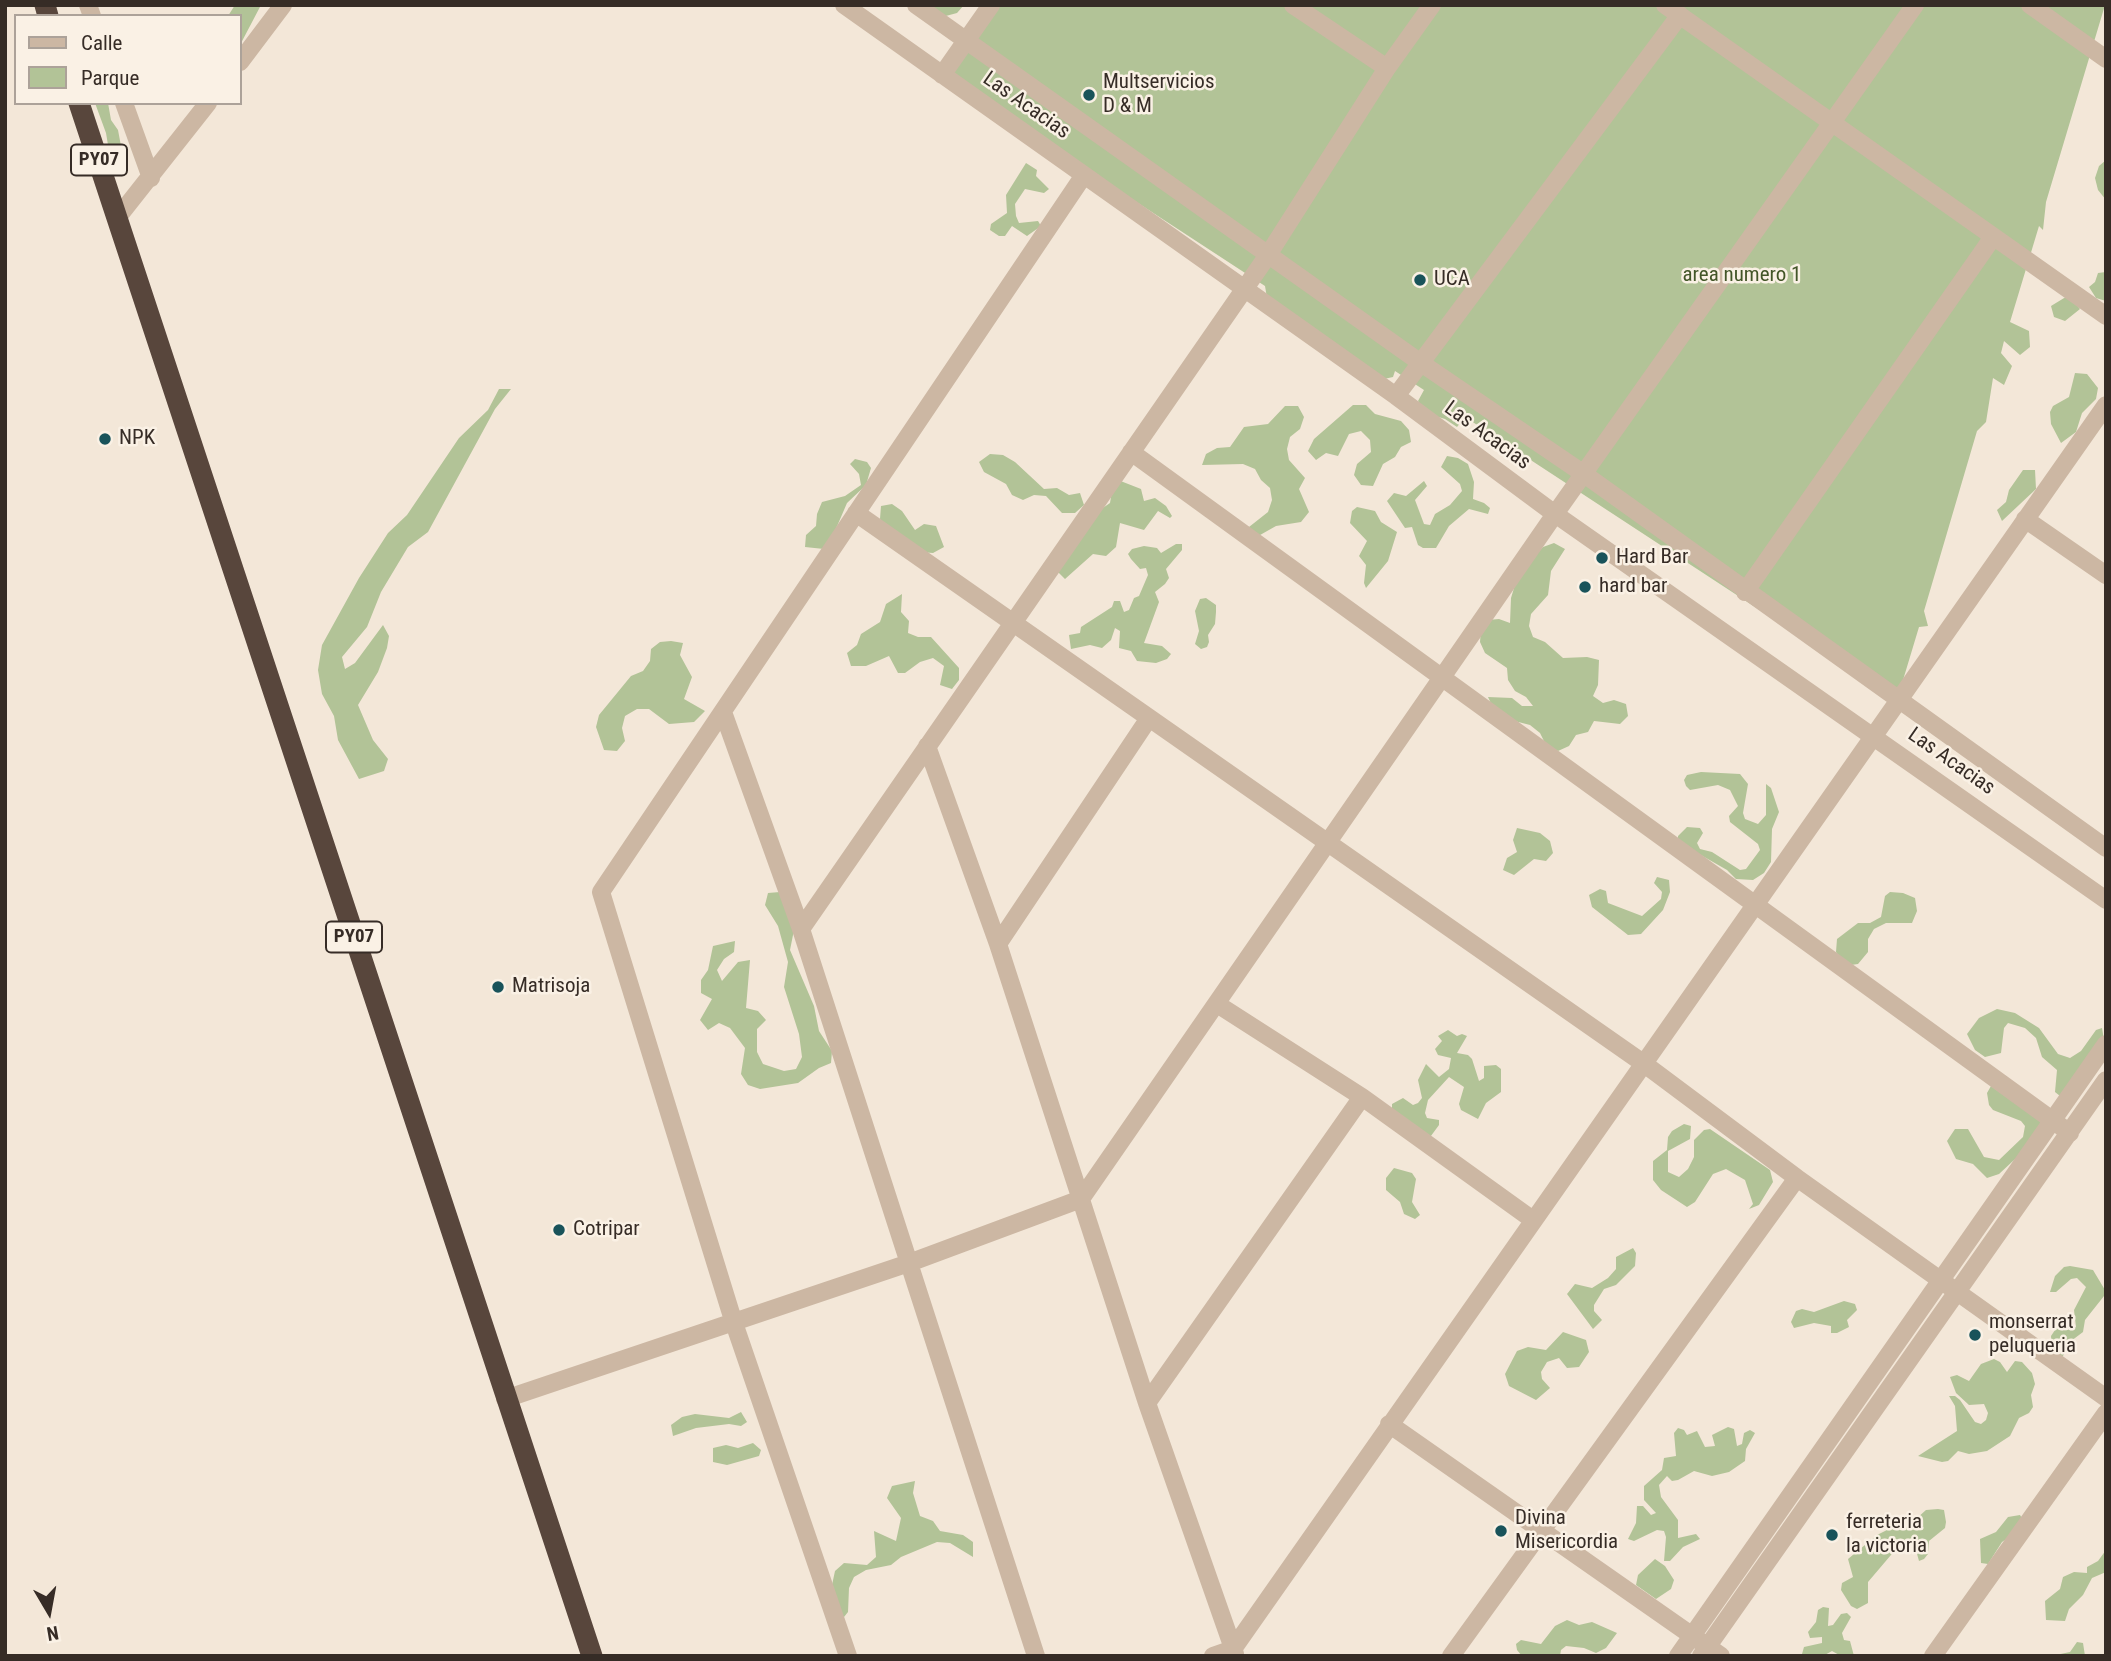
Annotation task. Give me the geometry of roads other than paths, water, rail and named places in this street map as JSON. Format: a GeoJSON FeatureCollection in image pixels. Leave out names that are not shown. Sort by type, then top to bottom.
{"type":"FeatureCollection","features":[{"type":"Feature","properties":{"kind":"highway","name":"PY07"},"geometry":{"type":"LineString","coordinates":[[80,105],[592,1656]]}},
{"type":"Feature","properties":{"kind":"street"},"geometry":{"type":"LineString","coordinates":[[242,59],[283,5]]}},
{"type":"Feature","properties":{"kind":"street","name":"Las Acacias"},"geometry":{"type":"LineString","coordinates":[[844,5],[1396,396],[1555,514],[1873,734],[2106,900]]}},
{"type":"Feature","properties":{"kind":"street","name":"Las Acacias"},"geometry":{"type":"LineString","coordinates":[[916,5],[1420,363],[1584,474],[1745,592],[2106,848]]}},
{"type":"Feature","properties":{"kind":"street"},"geometry":{"type":"LineString","coordinates":[[942,75],[991,5]]}},
{"type":"Feature","properties":{"kind":"street"},"geometry":{"type":"LineString","coordinates":[[1293,5],[1387,68]]}},
{"type":"Feature","properties":{"kind":"street"},"geometry":{"type":"LineString","coordinates":[[801,929],[1268,256],[1387,68],[1432,5]]}},
{"type":"Feature","properties":{"kind":"street"},"geometry":{"type":"LineString","coordinates":[[505,1399],[909,1263],[1081,1199],[1555,514],[1915,5]]}},
{"type":"Feature","properties":{"kind":"street"},"geometry":{"type":"LineString","coordinates":[[2030,5],[2106,59]]}},
{"type":"Feature","properties":{"kind":"street"},"geometry":{"type":"LineString","coordinates":[[1396,396],[1673,10],[2106,316]]}},
{"type":"Feature","properties":{"kind":"street"},"geometry":{"type":"LineString","coordinates":[[125,105],[151,178]]}},
{"type":"Feature","properties":{"kind":"street"},"geometry":{"type":"LineString","coordinates":[[118,217],[206,105]]}},
{"type":"Feature","properties":{"kind":"street"},"geometry":{"type":"LineString","coordinates":[[848,1656],[733,1321],[601,892],[1084,175]]}},
{"type":"Feature","properties":{"kind":"street"},"geometry":{"type":"LineString","coordinates":[[1745,592],[1993,237]]}},
{"type":"Feature","properties":{"kind":"street"},"geometry":{"type":"LineString","coordinates":[[1213,1656],[1234,1652],[1389,1424],[2106,405]]}},
{"type":"Feature","properties":{"kind":"street"},"geometry":{"type":"LineString","coordinates":[[1131,452],[2070,1133]]}},
{"type":"Feature","properties":{"kind":"street"},"geometry":{"type":"LineString","coordinates":[[856,513],[1327,845],[1643,1063],[1797,1178],[2106,1398]]}},
{"type":"Feature","properties":{"kind":"street"},"geometry":{"type":"LineString","coordinates":[[2025,519],[2106,575]]}},
{"type":"Feature","properties":{"kind":"street"},"geometry":{"type":"LineString","coordinates":[[723,712],[801,929],[1036,1656]]}},
{"type":"Feature","properties":{"kind":"street"},"geometry":{"type":"LineString","coordinates":[[998,944],[1149,718]]}},
{"type":"Feature","properties":{"kind":"street"},"geometry":{"type":"LineString","coordinates":[[928,746],[998,944],[1147,1403],[1234,1652]]}},
{"type":"Feature","properties":{"kind":"street"},"geometry":{"type":"LineString","coordinates":[[1217,1004],[1362,1097],[1533,1220]]}},
{"type":"Feature","properties":{"kind":"street"},"geometry":{"type":"LineString","coordinates":[[1678,1656],[2106,1044]]}},
{"type":"Feature","properties":{"kind":"street"},"geometry":{"type":"LineString","coordinates":[[1389,1424],[1692,1635],[1710,1653],[2106,1080]]}},
{"type":"Feature","properties":{"kind":"street"},"geometry":{"type":"LineString","coordinates":[[1147,1403],[1362,1097]]}},
{"type":"Feature","properties":{"kind":"street"},"geometry":{"type":"LineString","coordinates":[[1451,1656],[1797,1178]]}},
{"type":"Feature","properties":{"kind":"street"},"geometry":{"type":"LineString","coordinates":[[1933,1656],[2106,1413]]}},
{"type":"Feature","properties":{"kind":"place","name":"Multservicios D & M"},"geometry":{"type":"Point","coordinates":[1089,95]}},
{"type":"Feature","properties":{"kind":"place","name":"UCA"},"geometry":{"type":"Point","coordinates":[1420,280]}},
{"type":"Feature","properties":{"kind":"place","name":"NPK"},"geometry":{"type":"Point","coordinates":[105,439]}},
{"type":"Feature","properties":{"kind":"place","name":"Hard Bar"},"geometry":{"type":"Point","coordinates":[1602,558]}},
{"type":"Feature","properties":{"kind":"place","name":"hard bar"},"geometry":{"type":"Point","coordinates":[1585,587]}},
{"type":"Feature","properties":{"kind":"place","name":"Matrisoja"},"geometry":{"type":"Point","coordinates":[498,987]}},
{"type":"Feature","properties":{"kind":"place","name":"Cotripar"},"geometry":{"type":"Point","coordinates":[559,1230]}},
{"type":"Feature","properties":{"kind":"place","name":"monserrat peluqueria"},"geometry":{"type":"Point","coordinates":[1975,1335]}},
{"type":"Feature","properties":{"kind":"place","name":"Divina Misericordia"},"geometry":{"type":"Point","coordinates":[1501,1531]}},
{"type":"Feature","properties":{"kind":"place","name":"ferreteria la victoria"},"geometry":{"type":"Point","coordinates":[1832,1535]}},
{"type":"Feature","properties":{"kind":"park label","name":"area numero 1"},"geometry":{"type":"Point","coordinates":[1742,276]}}]}
